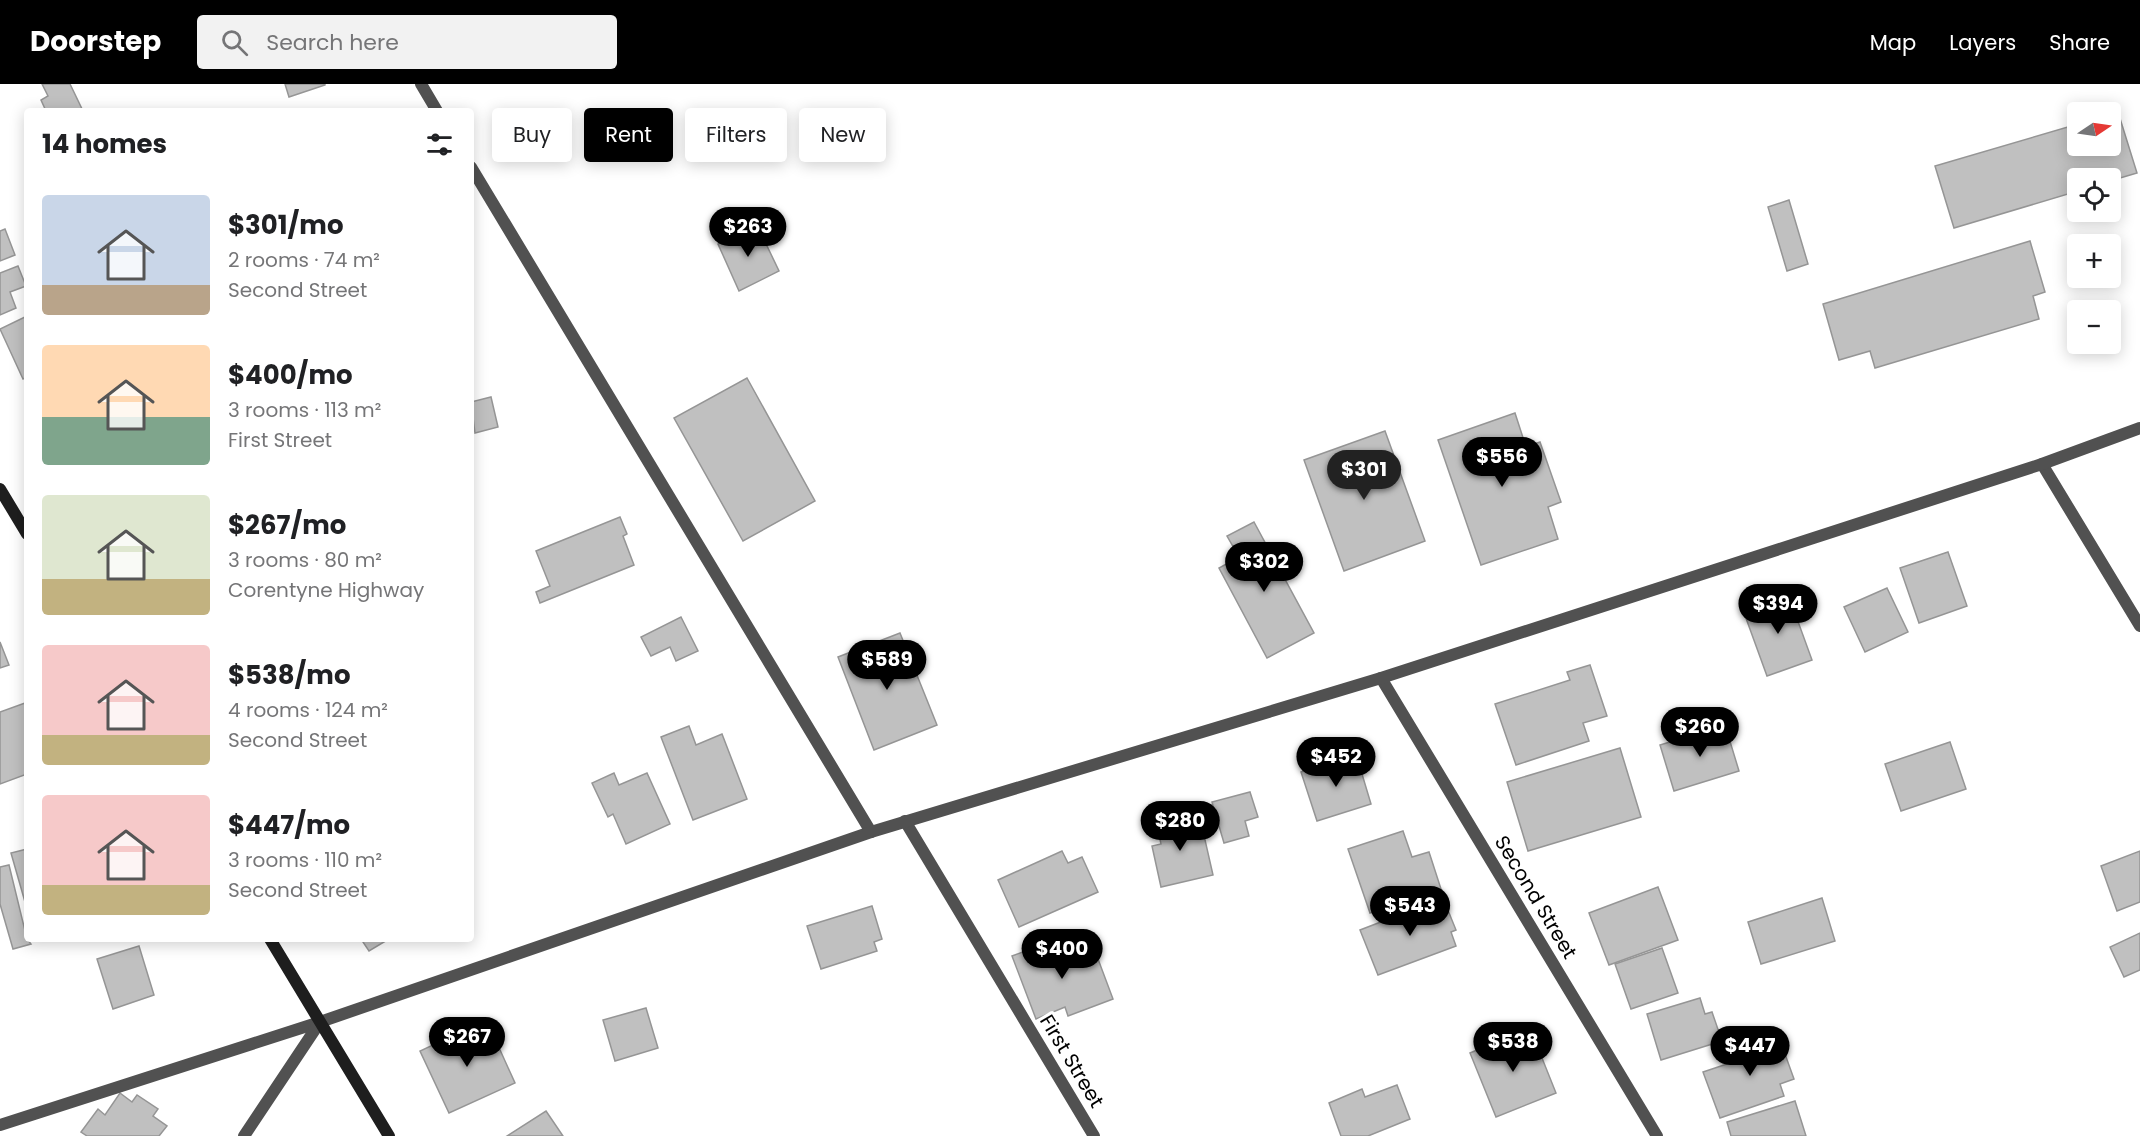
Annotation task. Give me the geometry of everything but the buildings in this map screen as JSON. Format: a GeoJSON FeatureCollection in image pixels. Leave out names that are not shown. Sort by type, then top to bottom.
{"type":"FeatureCollection","features":[{"type":"Feature","properties":{"kind":"main road"},"geometry":{"type":"LineString","coordinates":[[0,489],[24,529]]}},
{"type":"Feature","properties":{"kind":"main road"},"geometry":{"type":"LineString","coordinates":[[272,942],[389,1136]]}},
{"type":"Feature","properties":{"kind":"street"},"geometry":{"type":"LineString","coordinates":[[421,84],[435,108]]}},
{"type":"Feature","properties":{"kind":"street"},"geometry":{"type":"LineString","coordinates":[[474,173],[871,832]]}},
{"type":"Feature","properties":{"kind":"street"},"geometry":{"type":"LineString","coordinates":[[0,1125],[320,1022],[871,832],[1381,678],[2042,465],[2140,428]]}},
{"type":"Feature","properties":{"kind":"street"},"geometry":{"type":"LineString","coordinates":[[2042,465],[2140,626]]}},
{"type":"Feature","properties":{"kind":"street","name":"Second Street"},"geometry":{"type":"LineString","coordinates":[[1381,678],[1657,1136]]}},
{"type":"Feature","properties":{"kind":"street","name":"First Street"},"geometry":{"type":"LineString","coordinates":[[905,821],[1094,1136]]}},
{"type":"Feature","properties":{"kind":"street"},"geometry":{"type":"LineString","coordinates":[[244,1136],[320,1022]]}}]}
